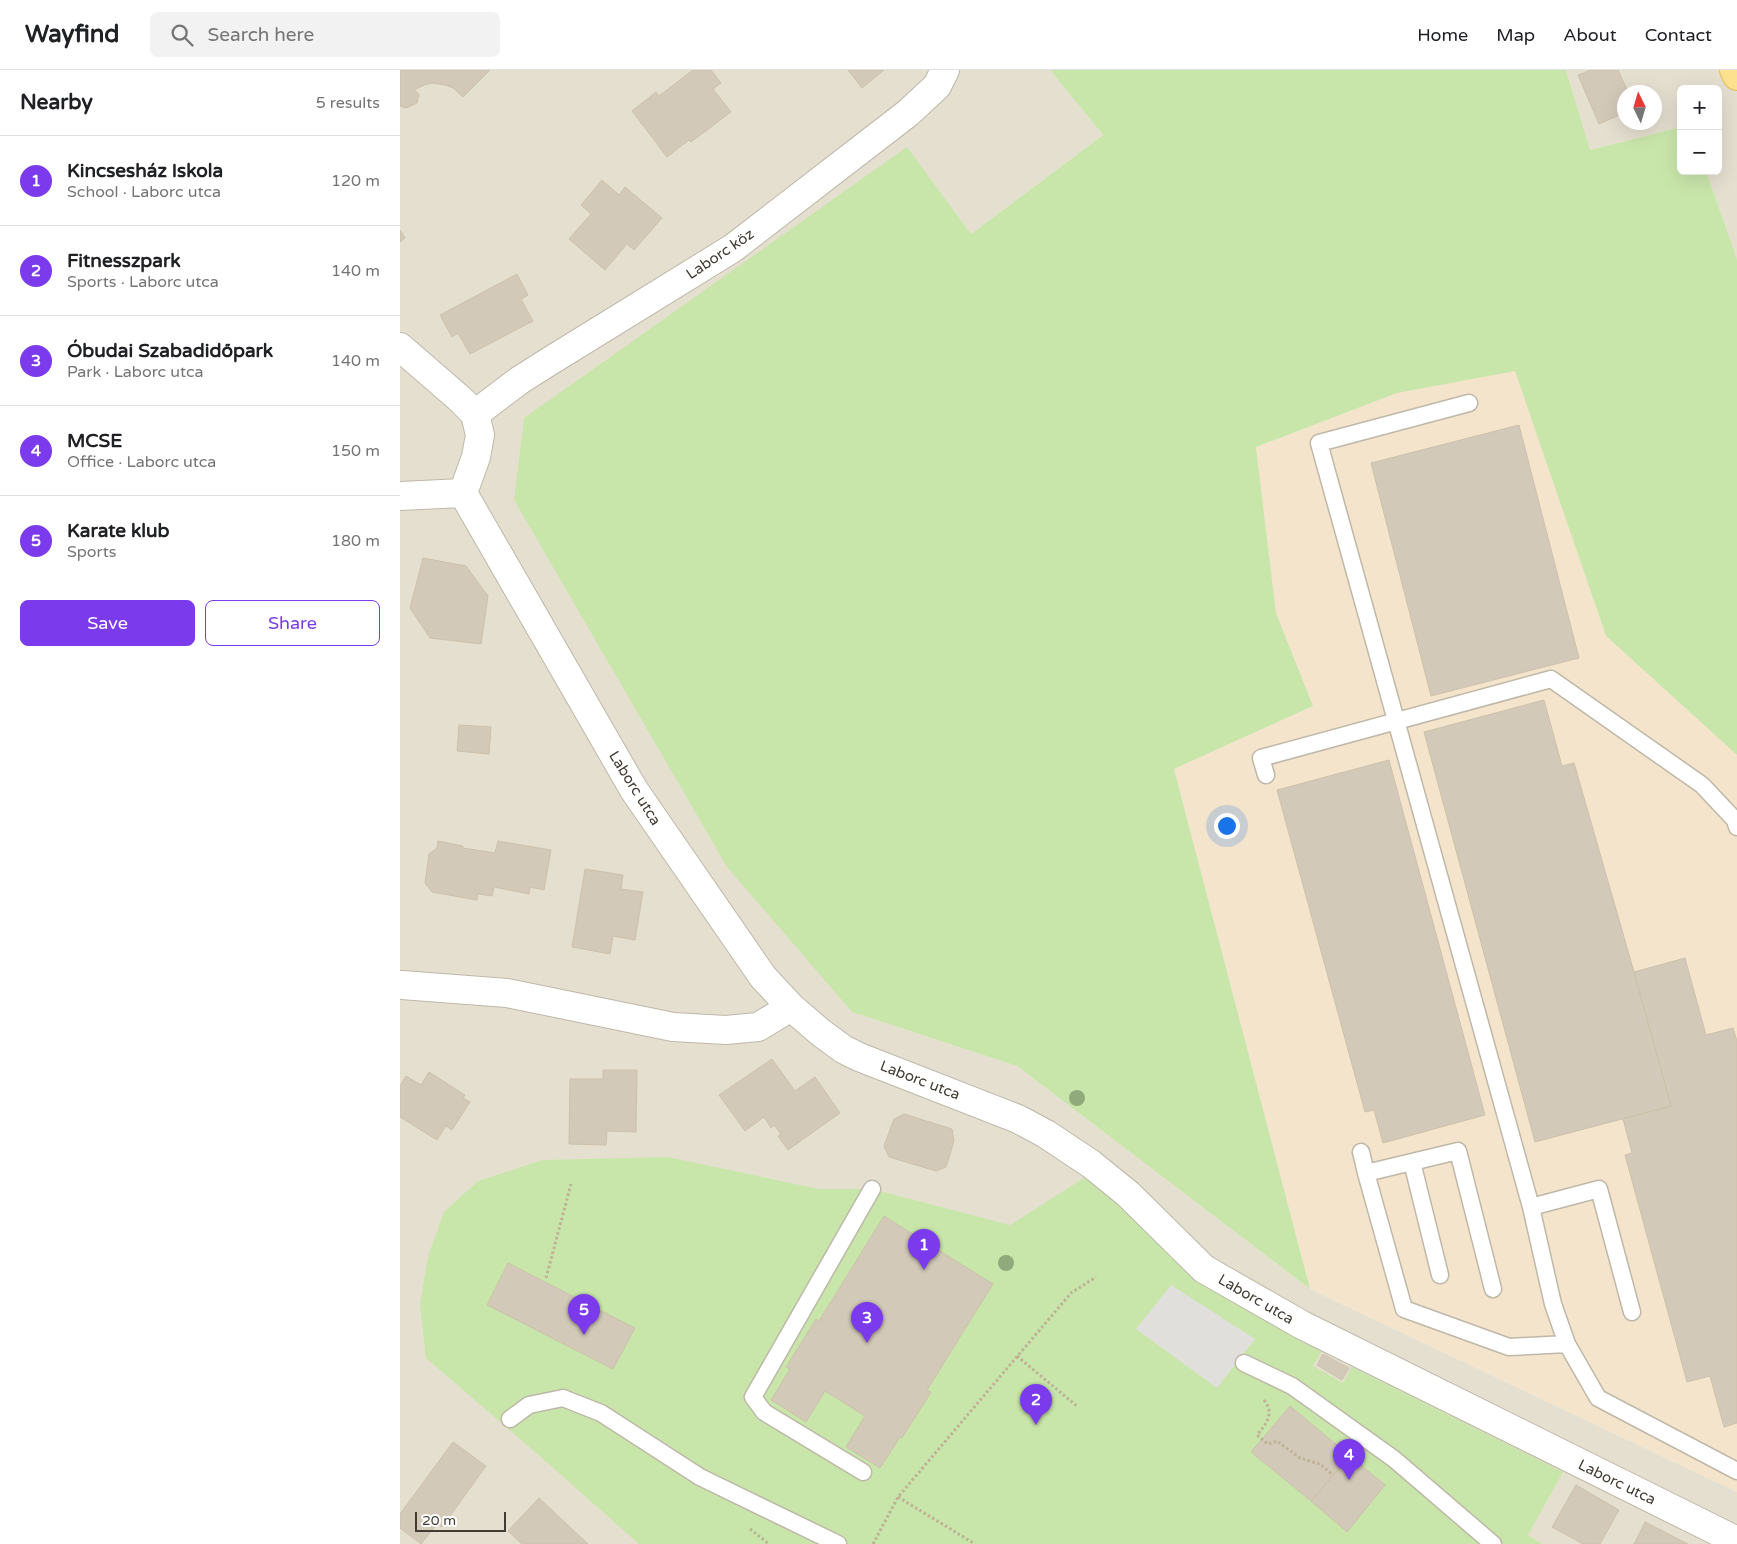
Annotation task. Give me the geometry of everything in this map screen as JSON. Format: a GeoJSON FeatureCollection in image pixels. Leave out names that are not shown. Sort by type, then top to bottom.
{"type":"FeatureCollection","features":[{"type":"Feature","properties":{"kind":"main road"},"geometry":{"type":"LineString","coordinates":[[1734,70],[1737,76]]}},
{"type":"Feature","properties":{"kind":"street","name":"Laborc köz"},"geometry":{"type":"LineString","coordinates":[[474,414],[528,375],[733,248],[908,114],[936,86],[945,70]]}},
{"type":"Feature","properties":{"kind":"street"},"geometry":{"type":"LineString","coordinates":[[400,347],[460,399],[474,414],[480,435],[476,457],[463,493],[400,496]]}},
{"type":"Feature","properties":{"kind":"street","name":"Laborc utca"},"geometry":{"type":"LineString","coordinates":[[463,493],[634,790],[763,977],[791,1007],[843,1049],[1018,1119],[1046,1134],[1091,1164],[1128,1194],[1204,1269],[1302,1325],[1737,1542]]}},
{"type":"Feature","properties":{"kind":"street"},"geometry":{"type":"LineString","coordinates":[[402,985],[507,993],[673,1027],[726,1030],[758,1027],[791,1007]]}},
{"type":"Feature","properties":{"kind":"lane"},"geometry":{"type":"LineString","coordinates":[[1470,402],[1319,443],[1531,1207],[1554,1304],[1567,1344],[1598,1398],[1737,1471]]}},
{"type":"Feature","properties":{"kind":"lane"},"geometry":{"type":"LineString","coordinates":[[1266,775],[1261,758],[1551,679],[1702,785],[1734,820],[1737,826]]}},
{"type":"Feature","properties":{"kind":"lane"},"geometry":{"type":"LineString","coordinates":[[1366,1173],[1458,1151],[1493,1288]]}},
{"type":"Feature","properties":{"kind":"lane"},"geometry":{"type":"LineString","coordinates":[[1361,1152],[1404,1309],[1509,1347],[1567,1344]]}},
{"type":"Feature","properties":{"kind":"lane"},"geometry":{"type":"LineString","coordinates":[[1412,1162],[1440,1275]]}},
{"type":"Feature","properties":{"kind":"lane"},"geometry":{"type":"LineString","coordinates":[[863,1472],[764,1412],[753,1397],[872,1189]]}},
{"type":"Feature","properties":{"kind":"lane"},"geometry":{"type":"LineString","coordinates":[[1531,1207],[1599,1189],[1632,1312]]}},
{"type":"Feature","properties":{"kind":"lane"},"geometry":{"type":"LineString","coordinates":[[1244,1363],[1292,1386],[1394,1459],[1493,1544]]}},
{"type":"Feature","properties":{"kind":"lane"},"geometry":{"type":"LineString","coordinates":[[510,1419],[529,1404],[563,1398],[601,1413],[700,1477],[838,1544]]}},
{"type":"Feature","properties":{"kind":"path"},"geometry":{"type":"LineString","coordinates":[[546,1278],[571,1184]]}},
{"type":"Feature","properties":{"kind":"path"},"geometry":{"type":"LineString","coordinates":[[873,1544],[898,1497],[1071,1293],[1096,1277]]}},
{"type":"Feature","properties":{"kind":"path"},"geometry":{"type":"LineString","coordinates":[[1017,1356],[1078,1407]]}},
{"type":"Feature","properties":{"kind":"path"},"geometry":{"type":"LineString","coordinates":[[1269,1421],[1257,1436],[1268,1444],[1277,1441],[1300,1458],[1320,1464],[1333,1475]]}},
{"type":"Feature","properties":{"kind":"path"},"geometry":{"type":"LineString","coordinates":[[898,1497],[974,1544]]}},
{"type":"Feature","properties":{"kind":"shaded area"},"geometry":{"type":"Polygon","coordinates":[[[400,70],[1050,70],[1103,135],[971,234],[907,148],[852,1012],[1017,1066],[1310,1289],[1737,1492],[1737,1544],[400,1544],[400,70]]]}},
{"type":"Feature","properties":{"kind":"shaded area"},"geometry":{"type":"Polygon","coordinates":[[[1566,70],[1737,70],[1737,259],[1707,175],[1722,175],[1722,85],[1677,85],[1677,128],[1590,150],[1566,70]]]}},
{"type":"Feature","properties":{"kind":"shaded area"},"geometry":{"type":"Polygon","coordinates":[[[1515,370],[1606,636],[1737,755],[1737,1492],[1310,1289],[1174,769],[1313,706],[1276,613],[1256,447],[1397,393],[1515,370]]]}},
{"type":"Feature","properties":{"kind":"shaded area"},"geometry":{"type":"Polygon","coordinates":[[[1171,1285],[1255,1339],[1217,1388],[1136,1329],[1171,1285]]]}},
{"type":"Feature","properties":{"kind":"green space"},"geometry":{"type":"Polygon","coordinates":[[[1050,70],[1566,70],[1590,150],[1677,128],[1677,175],[1707,175],[1737,259],[1737,755],[1606,636],[1515,371],[1397,393],[1256,447],[1276,613],[1313,706],[1174,769],[1310,1289],[1017,1066],[852,1012],[727,867],[514,500],[524,418],[907,147],[971,234],[1103,135],[1050,70]]]}},
{"type":"Feature","properties":{"kind":"green space"},"geometry":{"type":"Polygon","coordinates":[[[668,1157],[819,1189],[872,1189],[1010,1225],[1087,1176],[1297,1336],[1322,1351],[1313,1366],[1343,1383],[1352,1367],[1563,1472],[1528,1535],[1542,1544],[639,1544],[426,1358],[420,1305],[428,1256],[444,1212],[478,1181],[543,1160],[668,1157]]]}},
{"type":"Feature","properties":{"kind":"building"},"geometry":{"type":"Polygon","coordinates":[[[400,70],[490,70],[463,97],[453,88],[445,85],[432,83],[424,85],[414,90],[419,94],[417,103],[406,108],[400,106],[400,70]]]}},
{"type":"Feature","properties":{"kind":"building"},"geometry":{"type":"Polygon","coordinates":[[[693,70],[711,70],[721,83],[713,89],[731,112],[691,142],[689,140],[667,157],[632,111],[656,92],[659,96],[693,70]]]}},
{"type":"Feature","properties":{"kind":"building"},"geometry":{"type":"Polygon","coordinates":[[[848,70],[884,70],[862,88],[848,70]]]}},
{"type":"Feature","properties":{"kind":"building"},"geometry":{"type":"Polygon","coordinates":[[[1591,70],[1618,70],[1625,85],[1617,85],[1617,116],[1599,124],[1578,75],[1591,70]]]}},
{"type":"Feature","properties":{"kind":"building"},"geometry":{"type":"Polygon","coordinates":[[[602,180],[619,195],[625,187],[662,218],[634,250],[627,244],[605,270],[569,239],[591,214],[581,205],[602,180]]]}},
{"type":"Feature","properties":{"kind":"building"},"geometry":{"type":"Polygon","coordinates":[[[400,230],[405,238],[400,242],[400,230]]]}},
{"type":"Feature","properties":{"kind":"building"},"geometry":{"type":"Polygon","coordinates":[[[517,274],[528,295],[521,299],[533,321],[470,354],[458,333],[452,337],[440,315],[517,274]]]}},
{"type":"Feature","properties":{"kind":"building"},"geometry":{"type":"Polygon","coordinates":[[[1519,425],[1579,658],[1431,696],[1371,463],[1519,425]]]}},
{"type":"Feature","properties":{"kind":"building"},"geometry":{"type":"Polygon","coordinates":[[[423,558],[466,566],[488,596],[481,644],[430,638],[410,608],[423,558]]]}},
{"type":"Feature","properties":{"kind":"building"},"geometry":{"type":"Polygon","coordinates":[[[1544,700],[1562,766],[1574,763],[1671,1106],[1535,1142],[1424,732],[1544,700]]]}},
{"type":"Feature","properties":{"kind":"building"},"geometry":{"type":"Polygon","coordinates":[[[459,725],[491,727],[489,754],[457,751],[459,725]]]}},
{"type":"Feature","properties":{"kind":"building"},"geometry":{"type":"Polygon","coordinates":[[[1389,760],[1485,1115],[1383,1143],[1374,1110],[1365,1112],[1277,790],[1389,760]]]}},
{"type":"Feature","properties":{"kind":"building"},"geometry":{"type":"Polygon","coordinates":[[[438,841],[463,846],[463,848],[495,853],[498,841],[551,850],[544,890],[530,887],[529,894],[494,887],[492,896],[478,894],[477,900],[432,892],[425,883],[429,854],[437,848],[438,841]]]}},
{"type":"Feature","properties":{"kind":"building"},"geometry":{"type":"Polygon","coordinates":[[[585,869],[623,875],[621,889],[643,892],[635,940],[613,936],[610,954],[572,947],[585,869]]]}},
{"type":"Feature","properties":{"kind":"building"},"geometry":{"type":"Polygon","coordinates":[[[1685,958],[1706,1035],[1733,1028],[1737,1041],[1737,1423],[1724,1427],[1710,1376],[1687,1382],[1625,1155],[1632,1153],[1623,1119],[1671,1106],[1634,972],[1685,958]]]}},
{"type":"Feature","properties":{"kind":"building"},"geometry":{"type":"Polygon","coordinates":[[[772,1059],[795,1091],[815,1077],[840,1113],[788,1150],[778,1136],[781,1134],[774,1125],[771,1128],[764,1117],[745,1131],[719,1095],[772,1059]]]}},
{"type":"Feature","properties":{"kind":"building"},"geometry":{"type":"Polygon","coordinates":[[[603,1070],[637,1070],[636,1132],[607,1131],[606,1145],[569,1144],[570,1079],[603,1079],[603,1070]]]}},
{"type":"Feature","properties":{"kind":"building"},"geometry":{"type":"Polygon","coordinates":[[[429,1072],[465,1095],[463,1098],[470,1102],[452,1130],[446,1126],[437,1140],[400,1117],[400,1086],[406,1076],[421,1085],[429,1072]]]}},
{"type":"Feature","properties":{"kind":"building"},"geometry":{"type":"Polygon","coordinates":[[[904,1114],[952,1129],[954,1141],[946,1167],[936,1171],[889,1157],[884,1146],[894,1119],[904,1114]]]}},
{"type":"Feature","properties":{"kind":"building"},"geometry":{"type":"Polygon","coordinates":[[[884,1216],[993,1284],[927,1390],[931,1392],[902,1438],[900,1437],[880,1468],[846,1447],[865,1416],[825,1391],[806,1422],[771,1400],[790,1369],[786,1367],[816,1319],[819,1321],[884,1216]]]}},
{"type":"Feature","properties":{"kind":"building"},"geometry":{"type":"Polygon","coordinates":[[[508,1263],[635,1328],[613,1369],[487,1305],[508,1263]]]}},
{"type":"Feature","properties":{"kind":"building"},"geometry":{"type":"Polygon","coordinates":[[[1323,1354],[1349,1368],[1342,1380],[1317,1365],[1323,1354]]]}},
{"type":"Feature","properties":{"kind":"building"},"geometry":{"type":"Polygon","coordinates":[[[1290,1406],[1350,1456],[1311,1501],[1251,1452],[1290,1406]]]}},
{"type":"Feature","properties":{"kind":"building"},"geometry":{"type":"Polygon","coordinates":[[[453,1442],[486,1466],[442,1527],[437,1524],[421,1544],[400,1528],[400,1514],[453,1442]]]}},
{"type":"Feature","properties":{"kind":"building"},"geometry":{"type":"Polygon","coordinates":[[[1350,1456],[1385,1485],[1347,1532],[1311,1501],[1350,1456]]]}},
{"type":"Feature","properties":{"kind":"building"},"geometry":{"type":"Polygon","coordinates":[[[1576,1485],[1619,1510],[1600,1544],[1583,1544],[1552,1527],[1576,1485]]]}},
{"type":"Feature","properties":{"kind":"building"},"geometry":{"type":"Polygon","coordinates":[[[539,1498],[588,1544],[522,1544],[508,1531],[539,1498]]]}},
{"type":"Feature","properties":{"kind":"building"},"geometry":{"type":"Polygon","coordinates":[[[1645,1522],[1688,1544],[1634,1544],[1645,1522]]]}},
{"type":"Feature","properties":{"kind":"place","name":"Kincsesház Iskola"},"geometry":{"type":"Point","coordinates":[924,1270]}},
{"type":"Feature","properties":{"kind":"place","name":"Karate klub"},"geometry":{"type":"Point","coordinates":[584,1335]}},
{"type":"Feature","properties":{"kind":"place","name":"Óbudai Szabadidőpark"},"geometry":{"type":"Point","coordinates":[867,1343]}},
{"type":"Feature","properties":{"kind":"place","name":"Fitnesszpark"},"geometry":{"type":"Point","coordinates":[1036,1425]}},
{"type":"Feature","properties":{"kind":"place","name":"MCSE"},"geometry":{"type":"Point","coordinates":[1349,1480]}}]}
